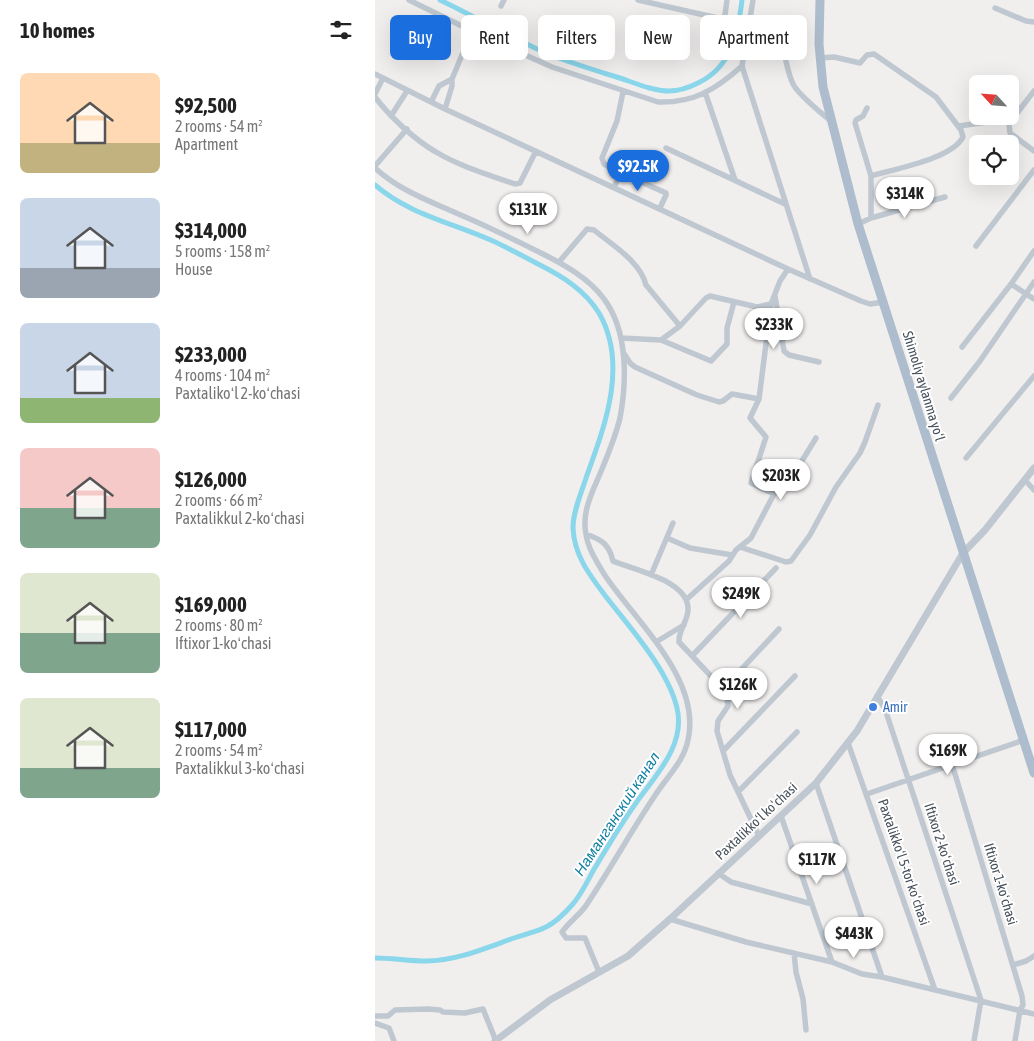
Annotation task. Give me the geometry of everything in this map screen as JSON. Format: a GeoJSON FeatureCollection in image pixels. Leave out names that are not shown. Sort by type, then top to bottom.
{"type":"FeatureCollection","features":[{"type":"Feature","properties":{"kind":"main road","name":"Shimoliy aylanma yoʻl"},"geometry":{"type":"LineString","coordinates":[[820,0],[820,58],[823,87],[858,224],[983,609],[1034,773]]}},
{"type":"Feature","properties":{"kind":"street"},"geometry":{"type":"LineString","coordinates":[[409,0],[461,26]]}},
{"type":"Feature","properties":{"kind":"street"},"geometry":{"type":"LineString","coordinates":[[638,0],[662,3],[722,19],[725,15],[727,0]]}},
{"type":"Feature","properties":{"kind":"street"},"geometry":{"type":"LineString","coordinates":[[751,15],[753,0]]}},
{"type":"Feature","properties":{"kind":"street"},"geometry":{"type":"LineString","coordinates":[[995,8],[1026,22],[1034,22]]}},
{"type":"Feature","properties":{"kind":"street"},"geometry":{"type":"LineString","coordinates":[[820,58],[834,58],[860,63],[867,55],[872,53],[932,92],[959,126],[963,134],[960,142],[942,155],[871,176]]}},
{"type":"Feature","properties":{"kind":"street"},"geometry":{"type":"LineString","coordinates":[[528,56],[552,67],[658,102],[675,102],[690,99],[716,87],[742,66]]}},
{"type":"Feature","properties":{"kind":"street"},"geometry":{"type":"LineString","coordinates":[[445,109],[453,84],[452,79],[461,57]]}},
{"type":"Feature","properties":{"kind":"street"},"geometry":{"type":"LineString","coordinates":[[743,60],[742,66],[810,279]]}},
{"type":"Feature","properties":{"kind":"street"},"geometry":{"type":"LineString","coordinates":[[785,60],[794,86],[817,110],[831,121]]}},
{"type":"Feature","properties":{"kind":"street"},"geometry":{"type":"LineString","coordinates":[[375,74],[445,109],[810,279],[869,304],[884,302]]}},
{"type":"Feature","properties":{"kind":"street"},"geometry":{"type":"LineString","coordinates":[[383,78],[375,95],[391,116],[435,152],[519,184],[536,151]]}},
{"type":"Feature","properties":{"kind":"street"},"geometry":{"type":"LineString","coordinates":[[431,102],[439,86],[452,79]]}},
{"type":"Feature","properties":{"kind":"street"},"geometry":{"type":"LineString","coordinates":[[391,116],[407,91]]}},
{"type":"Feature","properties":{"kind":"street"},"geometry":{"type":"LineString","coordinates":[[1019,111],[1034,91]]}},
{"type":"Feature","properties":{"kind":"street"},"geometry":{"type":"LineString","coordinates":[[623,92],[617,121],[602,158],[604,164],[665,194],[660,208]]}},
{"type":"Feature","properties":{"kind":"street"},"geometry":{"type":"LineString","coordinates":[[705,92],[735,180]]}},
{"type":"Feature","properties":{"kind":"street"},"geometry":{"type":"LineString","coordinates":[[867,108],[863,116],[856,120],[855,123],[871,176],[871,218]]}},
{"type":"Feature","properties":{"kind":"street"},"geometry":{"type":"LineString","coordinates":[[959,126],[969,125]]}},
{"type":"Feature","properties":{"kind":"street"},"geometry":{"type":"LineString","coordinates":[[1009,125],[1011,133],[1034,151]]}},
{"type":"Feature","properties":{"kind":"street"},"geometry":{"type":"LineString","coordinates":[[407,129],[375,167],[398,186],[504,234],[559,262],[583,278],[603,297],[611,310],[621,338],[624,381],[619,419],[615,436],[589,503],[585,521],[586,534],[596,561],[607,579],[656,642],[674,671],[688,700],[691,724],[688,741],[682,757],[656,793],[583,910],[562,931],[563,936],[566,938],[585,938],[599,972]]}},
{"type":"Feature","properties":{"kind":"street"},"geometry":{"type":"LineString","coordinates":[[666,148],[785,204]]}},
{"type":"Feature","properties":{"kind":"street"},"geometry":{"type":"LineString","coordinates":[[976,246],[1034,170]]}},
{"type":"Feature","properties":{"kind":"street"},"geometry":{"type":"LineString","coordinates":[[614,187],[621,173]]}},
{"type":"Feature","properties":{"kind":"street"},"geometry":{"type":"LineString","coordinates":[[858,224],[871,218],[945,196]]}},
{"type":"Feature","properties":{"kind":"street"},"geometry":{"type":"LineString","coordinates":[[559,262],[587,230],[594,230],[633,262],[645,280],[646,285],[680,326]]}},
{"type":"Feature","properties":{"kind":"street"},"geometry":{"type":"LineString","coordinates":[[962,347],[1034,251]]}},
{"type":"Feature","properties":{"kind":"street"},"geometry":{"type":"LineString","coordinates":[[774,494],[751,482],[765,441],[765,434],[750,418],[759,399],[771,304],[780,281],[788,269]]}},
{"type":"Feature","properties":{"kind":"street"},"geometry":{"type":"LineString","coordinates":[[951,398],[1034,282]]}},
{"type":"Feature","properties":{"kind":"street"},"geometry":{"type":"LineString","coordinates":[[1011,284],[1034,299]]}},
{"type":"Feature","properties":{"kind":"street"},"geometry":{"type":"LineString","coordinates":[[661,340],[680,326],[710,296],[757,307],[771,304]]}},
{"type":"Feature","properties":{"kind":"street"},"geometry":{"type":"LineString","coordinates":[[775,296],[784,351],[789,355],[819,362]]}},
{"type":"Feature","properties":{"kind":"street"},"geometry":{"type":"LineString","coordinates":[[621,338],[661,340],[711,361],[727,344],[727,328],[734,302]]}},
{"type":"Feature","properties":{"kind":"street"},"geometry":{"type":"LineString","coordinates":[[622,351],[635,367],[697,395],[719,402],[732,394],[759,399]]}},
{"type":"Feature","properties":{"kind":"street"},"geometry":{"type":"LineString","coordinates":[[966,458],[1034,376]]}},
{"type":"Feature","properties":{"kind":"street"},"geometry":{"type":"LineString","coordinates":[[740,547],[786,562],[791,561],[810,535],[836,487],[860,453],[878,406]]}},
{"type":"Feature","properties":{"kind":"street"},"geometry":{"type":"LineString","coordinates":[[687,599],[751,538],[774,494],[785,487],[816,438]]}},
{"type":"Feature","properties":{"kind":"street","name":"Paxtalikkoʻl koʻchasi"},"geometry":{"type":"LineString","coordinates":[[496,1041],[550,1000],[628,956],[816,783],[848,743],[963,552],[985,530],[1034,468]]}},
{"type":"Feature","properties":{"kind":"street"},"geometry":{"type":"LineString","coordinates":[[1025,480],[1034,490]]}},
{"type":"Feature","properties":{"kind":"street"},"geometry":{"type":"LineString","coordinates":[[651,575],[673,523]]}},
{"type":"Feature","properties":{"kind":"street"},"geometry":{"type":"LineString","coordinates":[[586,534],[608,546],[613,561],[651,575],[677,588],[687,599],[688,609],[679,635],[679,642],[723,689],[727,696],[728,706],[718,721],[717,726],[731,774],[759,836]]}},
{"type":"Feature","properties":{"kind":"street"},"geometry":{"type":"LineString","coordinates":[[667,540],[730,558]]}},
{"type":"Feature","properties":{"kind":"street"},"geometry":{"type":"LineString","coordinates":[[691,656],[776,568]]}},
{"type":"Feature","properties":{"kind":"street"},"geometry":{"type":"LineString","coordinates":[[656,642],[684,625]]}},
{"type":"Feature","properties":{"kind":"street"},"geometry":{"type":"LineString","coordinates":[[723,689],[779,629]]}},
{"type":"Feature","properties":{"kind":"street"},"geometry":{"type":"LineString","coordinates":[[724,750],[795,676]]}},
{"type":"Feature","properties":{"kind":"street","name":"Iftixor 2-koʻchasi"},"geometry":{"type":"LineString","coordinates":[[877,696],[885,709],[981,1000]]}},
{"type":"Feature","properties":{"kind":"street"},"geometry":{"type":"LineString","coordinates":[[738,792],[797,732]]}},
{"type":"Feature","properties":{"kind":"street"},"geometry":{"type":"LineString","coordinates":[[867,794],[1023,740]]}},
{"type":"Feature","properties":{"kind":"street","name":"Paxtalikkoʻl 5-tor koʻchasi"},"geometry":{"type":"LineString","coordinates":[[848,743],[935,990]]}},
{"type":"Feature","properties":{"kind":"street","name":"Iftixor 1-koʻchasi"},"geometry":{"type":"LineString","coordinates":[[952,764],[1023,1000],[1015,1041]]}},
{"type":"Feature","properties":{"kind":"street"},"geometry":{"type":"LineString","coordinates":[[816,783],[882,977]]}},
{"type":"Feature","properties":{"kind":"street"},"geometry":{"type":"LineString","coordinates":[[781,816],[832,962]]}},
{"type":"Feature","properties":{"kind":"street"},"geometry":{"type":"LineString","coordinates":[[718,873],[731,882],[813,904]]}},
{"type":"Feature","properties":{"kind":"street"},"geometry":{"type":"LineString","coordinates":[[670,919],[746,942],[832,962],[862,974],[981,1000],[1034,1014]]}},
{"type":"Feature","properties":{"kind":"street"},"geometry":{"type":"LineString","coordinates":[[794,953],[796,972],[803,999],[805,1030]]}},
{"type":"Feature","properties":{"kind":"street"},"geometry":{"type":"LineString","coordinates":[[1013,965],[1034,956]]}},
{"type":"Feature","properties":{"kind":"street"},"geometry":{"type":"LineString","coordinates":[[974,1041],[981,1000]]}},
{"type":"Feature","properties":{"kind":"street"},"geometry":{"type":"LineString","coordinates":[[375,1016],[388,1016],[395,1010],[428,1009],[465,1013],[483,1009],[496,1041]]}},
{"type":"Feature","properties":{"kind":"street"},"geometry":{"type":"LineString","coordinates":[[375,1023],[389,1028],[394,1041]]}},
{"type":"Feature","properties":{"kind":"waterway","name":"Наманганский канал"},"geometry":{"type":"LineString","coordinates":[[440,0],[553,56],[662,91],[680,90],[695,84],[719,68],[726,58],[735,37],[742,0]]}},
{"type":"Feature","properties":{"kind":"waterway","name":"Наманганский канал"},"geometry":{"type":"LineString","coordinates":[[375,185],[416,211],[493,241],[556,273],[587,297],[599,313],[608,333],[613,375],[606,418],[576,509],[573,522],[574,538],[576,548],[589,574],[648,650],[666,679],[677,708],[679,722],[673,747],[660,771],[619,828],[578,897],[557,920],[538,930],[448,959],[426,961],[375,958]]}},
{"type":"Feature","properties":{"kind":"place","name":"Amir"},"geometry":{"type":"Point","coordinates":[873,707]}}]}
